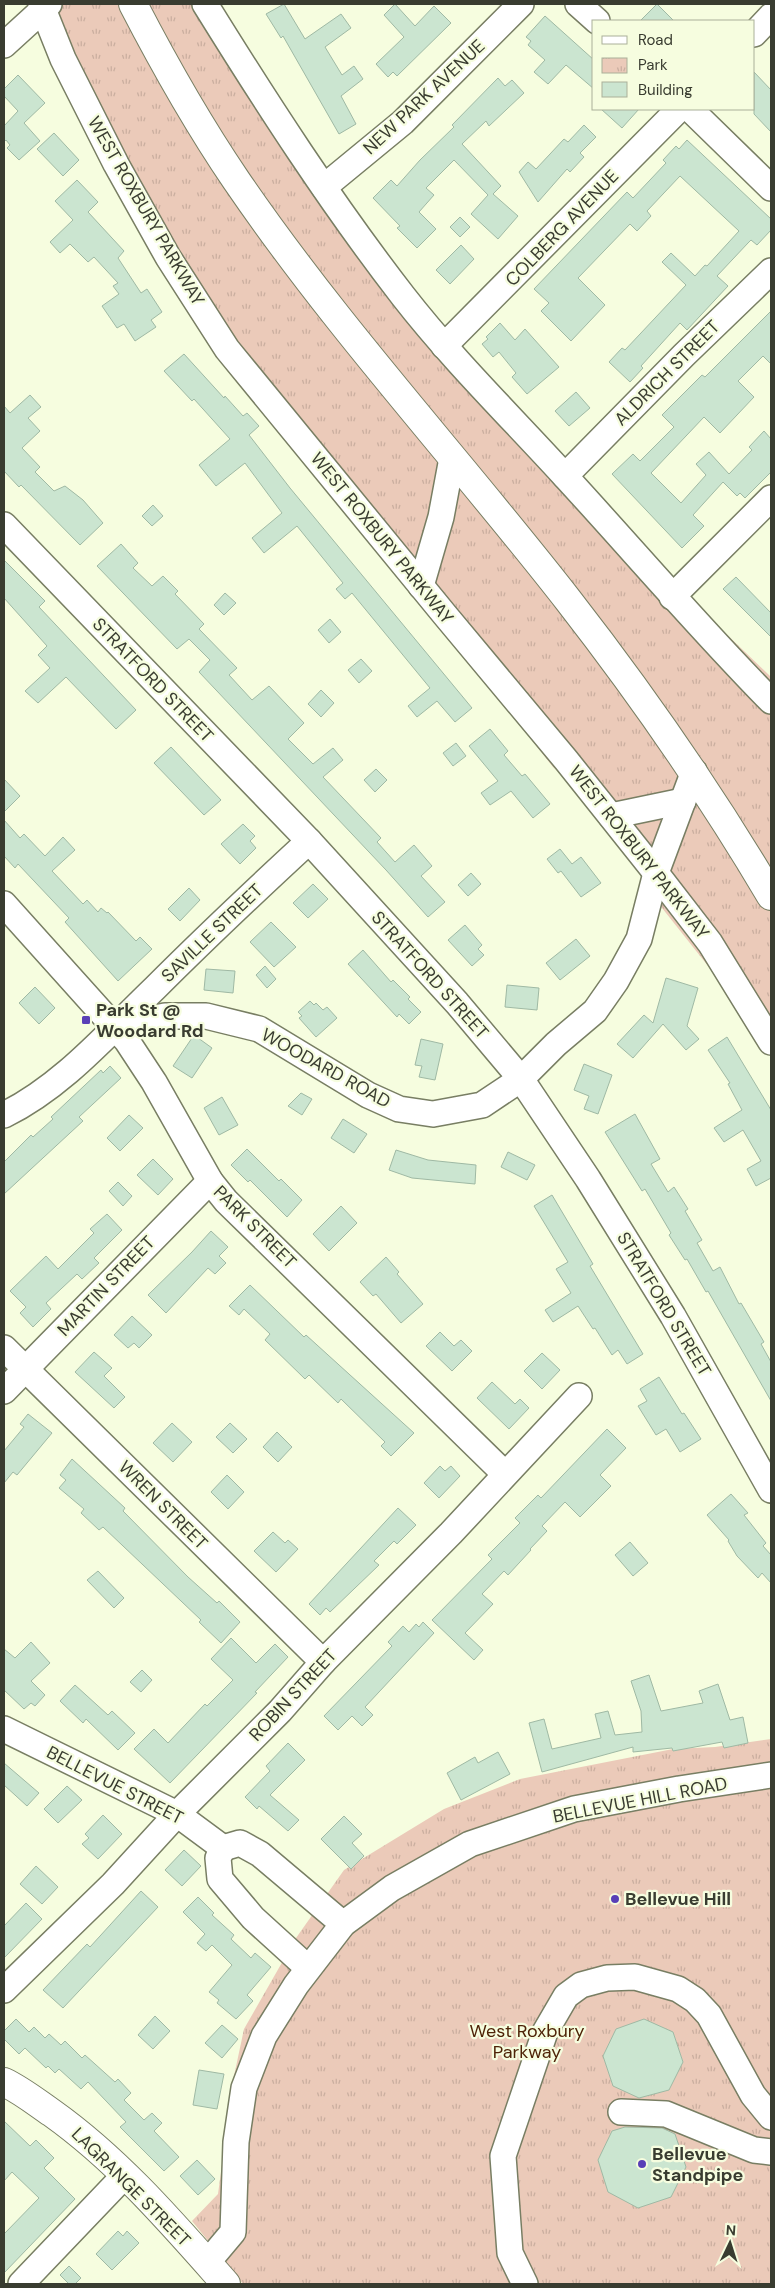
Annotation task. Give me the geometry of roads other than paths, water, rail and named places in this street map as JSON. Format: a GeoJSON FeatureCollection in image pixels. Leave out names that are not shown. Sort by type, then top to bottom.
{"type":"FeatureCollection","features":[{"type":"Feature","properties":{"kind":"main road"},"geometry":{"type":"LineString","coordinates":[[133,4],[176,82],[235,178],[320,294],[574,608],[644,700],[694,772],[771,896]]}},
{"type":"Feature","properties":{"kind":"main road","name":"LAGRANGE STREET"},"geometry":{"type":"LineString","coordinates":[[4,2082],[18,2088],[77,2131],[125,2175],[226,2284]]}},
{"type":"Feature","properties":{"kind":"street"},"geometry":{"type":"LineString","coordinates":[[205,4],[259,90],[324,187],[403,296],[444,346],[565,476],[672,597],[771,701]]}},
{"type":"Feature","properties":{"kind":"street","name":"NEW PARK AVENUE"},"geometry":{"type":"LineString","coordinates":[[324,187],[403,122],[520,4]]}},
{"type":"Feature","properties":{"kind":"street"},"geometry":{"type":"LineString","coordinates":[[578,4],[596,20]]}},
{"type":"Feature","properties":{"kind":"street"},"geometry":{"type":"LineString","coordinates":[[4,45],[45,6]]}},
{"type":"Feature","properties":{"kind":"street","name":"WEST ROXBURY PARKWAY"},"geometry":{"type":"LineString","coordinates":[[45,6],[63,59],[116,164],[168,257],[222,340],[421,586],[566,760],[710,942],[771,1042]]}},
{"type":"Feature","properties":{"kind":"street"},"geometry":{"type":"LineString","coordinates":[[755,33],[771,16]]}},
{"type":"Feature","properties":{"kind":"street","name":"COLBERG AVENUE"},"geometry":{"type":"LineString","coordinates":[[444,346],[678,110]]}},
{"type":"Feature","properties":{"kind":"street"},"geometry":{"type":"LineString","coordinates":[[691,110],[771,188]]}},
{"type":"Feature","properties":{"kind":"street","name":"ALDRICH STREET"},"geometry":{"type":"LineString","coordinates":[[565,476],[684,355],[771,271]]}},
{"type":"Feature","properties":{"kind":"street"},"geometry":{"type":"LineString","coordinates":[[421,586],[441,517],[452,458]]}},
{"type":"Feature","properties":{"kind":"street"},"geometry":{"type":"LineString","coordinates":[[672,597],[771,498]]}},
{"type":"Feature","properties":{"kind":"street","name":"STRATFORD STREET"},"geometry":{"type":"LineString","coordinates":[[4,526],[309,840],[457,1003],[521,1079],[588,1179],[673,1316],[771,1490]]}},
{"type":"Feature","properties":{"kind":"street","name":"WOODARD ROAD"},"geometry":{"type":"LineString","coordinates":[[116,1026],[165,1016],[206,1016],[259,1029],[368,1096],[399,1109],[433,1114],[482,1105],[521,1079],[556,1044],[595,1011],[616,981],[639,939],[656,873],[694,772]]}},
{"type":"Feature","properties":{"kind":"street"},"geometry":{"type":"LineString","coordinates":[[611,816],[683,801]]}},
{"type":"Feature","properties":{"kind":"street","name":"SAVILLE STREET"},"geometry":{"type":"LineString","coordinates":[[116,1026],[213,930],[309,840]]}},
{"type":"Feature","properties":{"kind":"street","name":"PARK STREET"},"geometry":{"type":"LineString","coordinates":[[4,904],[116,1026],[140,1060],[210,1181],[226,1201],[505,1474]]}},
{"type":"Feature","properties":{"kind":"street"},"geometry":{"type":"LineString","coordinates":[[4,1115],[51,1085],[86,1056],[116,1026]]}},
{"type":"Feature","properties":{"kind":"street","name":"MARTIN STREET"},"geometry":{"type":"LineString","coordinates":[[4,1391],[210,1181]]}},
{"type":"Feature","properties":{"kind":"street","name":"WREN STREET"},"geometry":{"type":"LineString","coordinates":[[4,1348],[323,1662]]}},
{"type":"Feature","properties":{"kind":"street","name":"ROBIN STREET"},"geometry":{"type":"LineString","coordinates":[[4,1990],[113,1884],[177,1814],[280,1711],[323,1662],[451,1533],[579,1396]]}},
{"type":"Feature","properties":{"kind":"street","name":"BELLEVUE STREET"},"geometry":{"type":"LineString","coordinates":[[4,1729],[177,1814],[223,1848]]}},
{"type":"Feature","properties":{"kind":"street","name":"BELLEVUE HILL ROAD"},"geometry":{"type":"LineString","coordinates":[[207,2263],[233,2232],[236,2142],[244,2088],[264,2036],[308,1968],[342,1924],[392,1888],[470,1844],[574,1809],[680,1789],[771,1775]]}},
{"type":"Feature","properties":{"kind":"street"},"geometry":{"type":"LineString","coordinates":[[308,1968],[253,1918],[220,1880],[218,1858],[223,1848],[240,1843],[260,1854],[342,1924]]}},
{"type":"Feature","properties":{"kind":"street"},"geometry":{"type":"LineString","coordinates":[[525,2284],[510,2253],[503,2156],[544,2032],[566,1996],[580,1985],[607,1978],[635,1976],[678,1989],[694,2000],[709,2015],[753,2095],[771,2117]]}},
{"type":"Feature","properties":{"kind":"street"},"geometry":{"type":"LineString","coordinates":[[622,2112],[666,2114],[754,2150],[771,2152]]}},
{"type":"Feature","properties":{"kind":"street"},"geometry":{"type":"LineString","coordinates":[[21,2284],[125,2175]]}},
{"type":"Feature","properties":{"kind":"place","name":"Park St @ Woodard Rd"},"geometry":{"type":"Point","coordinates":[86,1020]}},
{"type":"Feature","properties":{"kind":"place","name":"Bellevue Hill"},"geometry":{"type":"Point","coordinates":[615,1899]}},
{"type":"Feature","properties":{"kind":"place","name":"Bellevue Standpipe"},"geometry":{"type":"Point","coordinates":[642,2164]}},
{"type":"Feature","properties":{"kind":"park label","name":"West Roxbury Parkway"},"geometry":{"type":"Point","coordinates":[527,2041]}}]}
